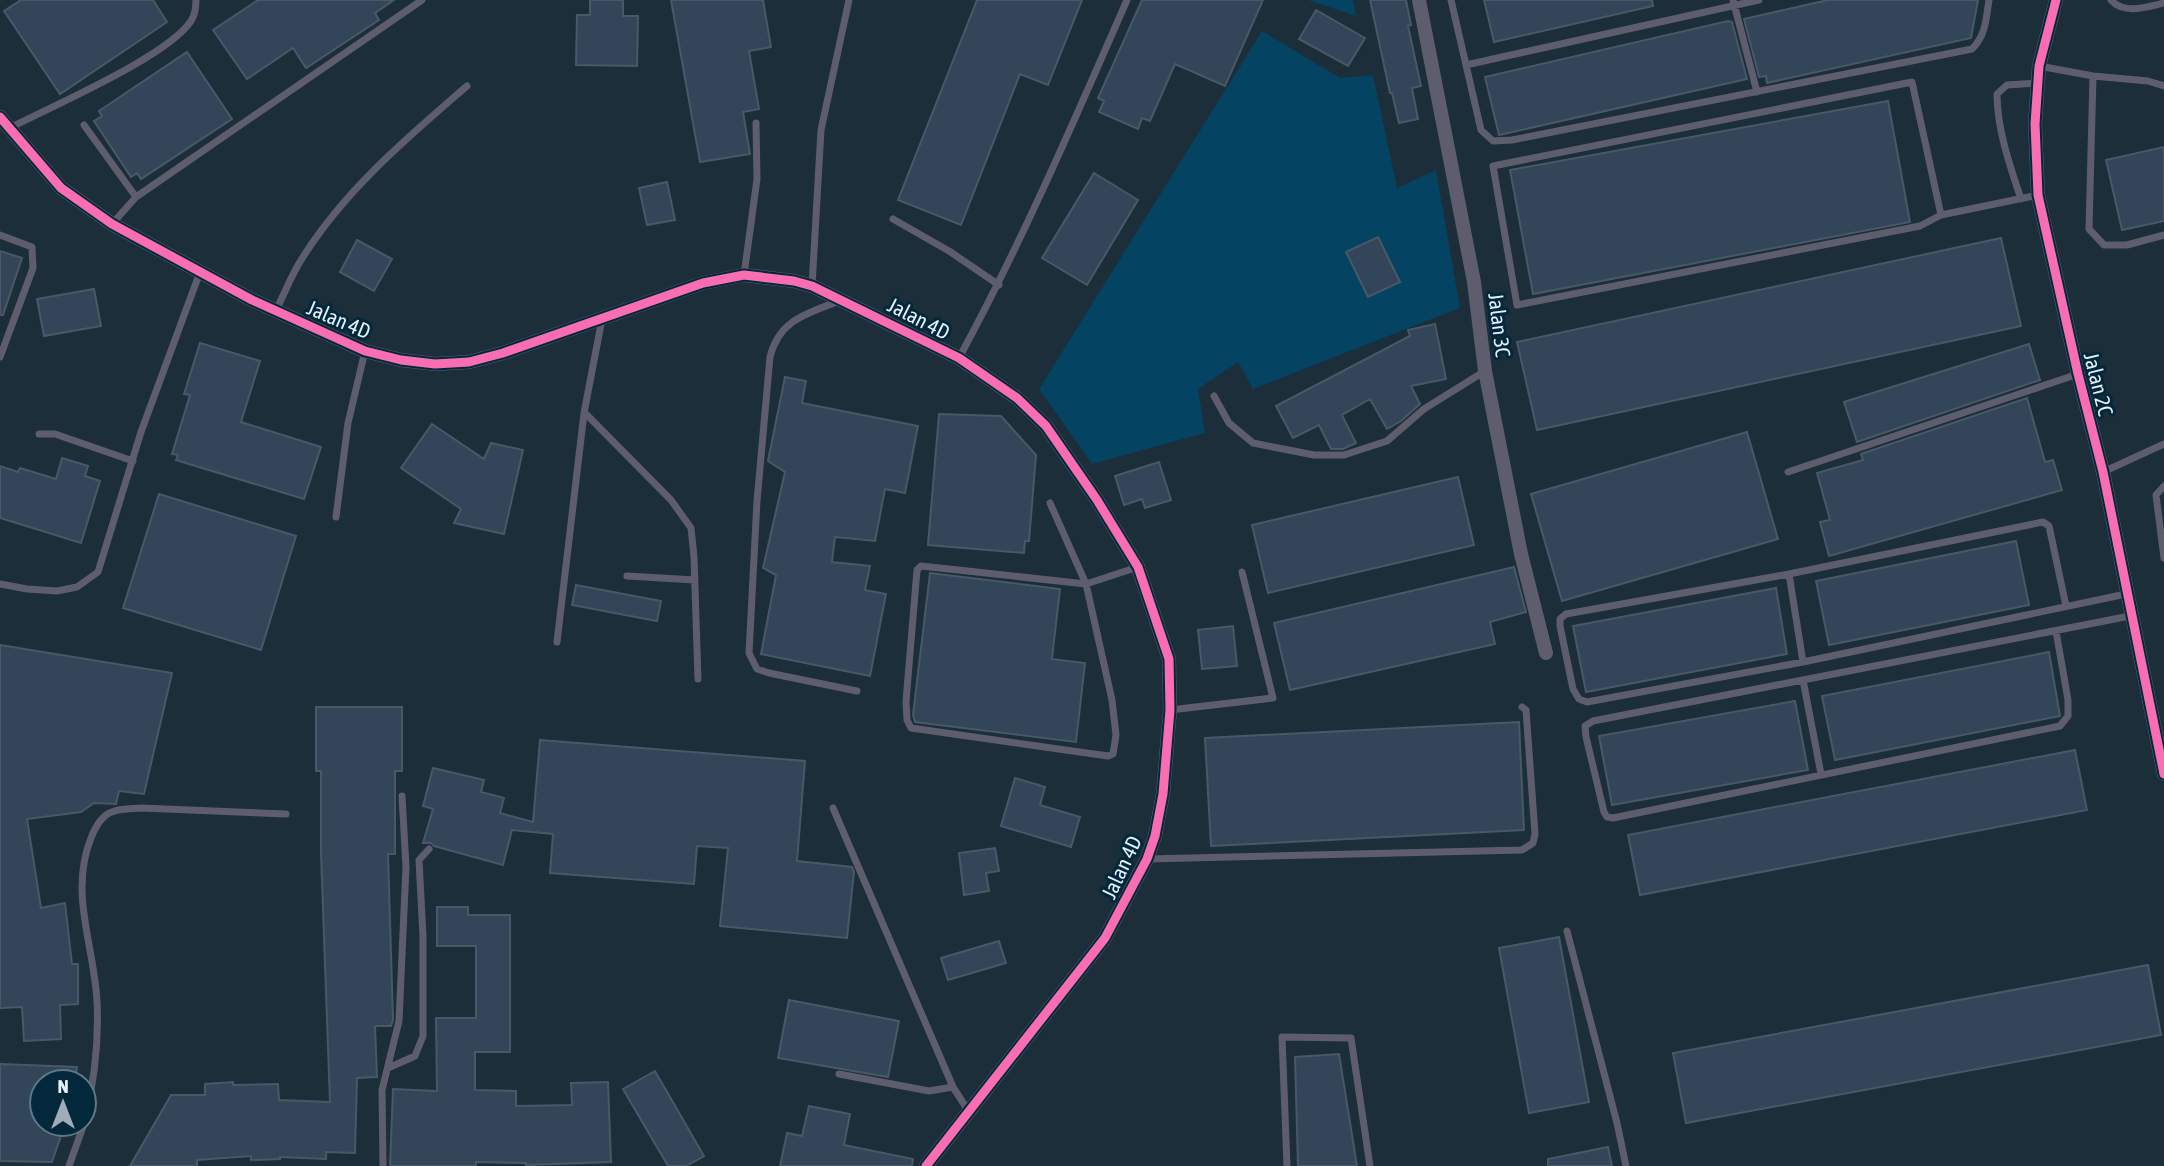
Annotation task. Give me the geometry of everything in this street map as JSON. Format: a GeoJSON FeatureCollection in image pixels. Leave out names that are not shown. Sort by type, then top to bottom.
{"type":"FeatureCollection","features":[{"type":"Feature","properties":{"kind":"street","name":"Jalan 3C"},"geometry":{"type":"LineString","coordinates":[[1419,0],[1474,282],[1485,371],[1521,554],[1546,653]]}},
{"type":"Feature","properties":{"kind":"street","name":"Jalan 2C"},"geometry":{"type":"LineString","coordinates":[[2056,0],[2039,66],[2035,124],[2038,195],[2103,472],[2164,775]]}},
{"type":"Feature","properties":{"kind":"street","name":"Jalan 4D"},"geometry":{"type":"LineString","coordinates":[[4,122],[61,188],[112,224],[276,311],[365,351],[401,360],[435,364],[469,362],[503,354],[703,283],[744,275],[794,281],[843,300],[959,358],[1017,398],[1046,426],[1097,500],[1138,567],[1169,659],[1170,710],[1163,794],[1155,836],[1147,859],[1105,938],[926,1166]]}},
{"type":"Feature","properties":{"kind":"lane"},"geometry":{"type":"LineString","coordinates":[[4,122],[151,55],[191,20],[196,0]]}},
{"type":"Feature","properties":{"kind":"lane"},"geometry":{"type":"LineString","coordinates":[[112,224],[136,197],[422,0]]}},
{"type":"Feature","properties":{"kind":"lane"},"geometry":{"type":"LineString","coordinates":[[812,286],[821,130],[849,0]]}},
{"type":"Feature","properties":{"kind":"lane"},"geometry":{"type":"LineString","coordinates":[[959,358],[999,285],[1046,185],[1126,0]]}},
{"type":"Feature","properties":{"kind":"lane"},"geometry":{"type":"LineString","coordinates":[[1451,0],[1481,130],[1493,141],[1512,140],[1972,49],[1981,41],[1989,0]]}},
{"type":"Feature","properties":{"kind":"lane"},"geometry":{"type":"LineString","coordinates":[[1466,65],[1733,3],[1759,0]]}},
{"type":"Feature","properties":{"kind":"lane"},"geometry":{"type":"LineString","coordinates":[[2111,0],[2124,9],[2164,3]]}},
{"type":"Feature","properties":{"kind":"lane"},"geometry":{"type":"LineString","coordinates":[[1733,3],[1757,92]]}},
{"type":"Feature","properties":{"kind":"lane"},"geometry":{"type":"LineString","coordinates":[[2039,66],[2093,76],[2148,80],[2164,86]]}},
{"type":"Feature","properties":{"kind":"lane"},"geometry":{"type":"LineString","coordinates":[[2093,76],[2089,229],[2104,244],[2127,244],[2164,235]]}},
{"type":"Feature","properties":{"kind":"lane"},"geometry":{"type":"LineString","coordinates":[[1941,215],[1912,82],[1493,166],[1517,305],[1920,226],[1941,215],[2038,195]]}},
{"type":"Feature","properties":{"kind":"lane"},"geometry":{"type":"LineString","coordinates":[[2021,199],[2012,172],[1997,106],[1997,94],[2007,85],[2038,83]]}},
{"type":"Feature","properties":{"kind":"lane"},"geometry":{"type":"LineString","coordinates":[[276,311],[301,259],[332,216],[389,153],[467,86]]}},
{"type":"Feature","properties":{"kind":"lane"},"geometry":{"type":"LineString","coordinates":[[744,275],[757,178],[756,123]]}},
{"type":"Feature","properties":{"kind":"lane"},"geometry":{"type":"LineString","coordinates":[[84,125],[136,197]]}},
{"type":"Feature","properties":{"kind":"lane"},"geometry":{"type":"LineString","coordinates":[[893,219],[949,251],[999,285]]}},
{"type":"Feature","properties":{"kind":"lane"},"geometry":{"type":"LineString","coordinates":[[0,235],[32,247],[33,268],[0,357]]}},
{"type":"Feature","properties":{"kind":"lane"},"geometry":{"type":"LineString","coordinates":[[0,584],[57,591],[76,587],[98,572],[133,461],[200,272]]}},
{"type":"Feature","properties":{"kind":"lane"},"geometry":{"type":"LineString","coordinates":[[843,300],[808,313],[782,329],[775,340],[770,358],[757,501],[749,653],[757,669],[857,691]]}},
{"type":"Feature","properties":{"kind":"lane"},"geometry":{"type":"LineString","coordinates":[[557,642],[584,413],[602,318]]}},
{"type":"Feature","properties":{"kind":"lane"},"geometry":{"type":"LineString","coordinates":[[336,517],[348,423],[365,351]]}},
{"type":"Feature","properties":{"kind":"lane"},"geometry":{"type":"LineString","coordinates":[[1214,396],[1229,423],[1252,443],[1314,455],[1344,455],[1387,441],[1424,410],[1485,371]]}},
{"type":"Feature","properties":{"kind":"lane"},"geometry":{"type":"LineString","coordinates":[[1788,472],[2078,374]]}},
{"type":"Feature","properties":{"kind":"lane"},"geometry":{"type":"LineString","coordinates":[[584,413],[671,500],[691,528],[698,678]]}},
{"type":"Feature","properties":{"kind":"lane"},"geometry":{"type":"LineString","coordinates":[[39,433],[55,433],[133,461]]}},
{"type":"Feature","properties":{"kind":"lane"},"geometry":{"type":"LineString","coordinates":[[2103,472],[2164,444]]}},
{"type":"Feature","properties":{"kind":"lane"},"geometry":{"type":"LineString","coordinates":[[2164,486],[2156,495],[2164,558]]}},
{"type":"Feature","properties":{"kind":"lane"},"geometry":{"type":"LineString","coordinates":[[1050,503],[1086,584],[1112,700],[1116,735],[1113,754],[1108,756],[911,728],[907,720],[906,701],[917,570],[921,566],[1086,584],[1138,567]]}},
{"type":"Feature","properties":{"kind":"lane"},"geometry":{"type":"LineString","coordinates":[[2066,606],[2049,526],[2043,522],[1789,574],[1566,614],[1560,619],[1560,626],[1573,689],[1579,699],[1587,702],[1803,662],[2126,594]]}},
{"type":"Feature","properties":{"kind":"lane"},"geometry":{"type":"LineString","coordinates":[[1170,710],[1273,698],[1242,572]]}},
{"type":"Feature","properties":{"kind":"lane"},"geometry":{"type":"LineString","coordinates":[[1789,574],[1803,662]]}},
{"type":"Feature","properties":{"kind":"lane"},"geometry":{"type":"LineString","coordinates":[[627,576],[695,580]]}},
{"type":"Feature","properties":{"kind":"lane"},"geometry":{"type":"LineString","coordinates":[[2056,631],[2068,700],[2068,716],[2060,726],[1613,818],[1607,817],[1604,812],[1586,737],[1585,726],[1592,721],[2130,616]]}},
{"type":"Feature","properties":{"kind":"lane"},"geometry":{"type":"LineString","coordinates":[[1803,680],[1821,774]]}},
{"type":"Feature","properties":{"kind":"lane"},"geometry":{"type":"LineString","coordinates":[[1147,859],[1522,850],[1533,843],[1535,834],[1527,717],[1526,710],[1522,707]]}},
{"type":"Feature","properties":{"kind":"lane"},"geometry":{"type":"LineString","coordinates":[[383,1166],[382,1090],[400,1008],[406,867],[402,796]]}},
{"type":"Feature","properties":{"kind":"lane"},"geometry":{"type":"LineString","coordinates":[[833,808],[953,1087],[969,1112]]}},
{"type":"Feature","properties":{"kind":"lane"},"geometry":{"type":"LineString","coordinates":[[93,1068],[98,1030],[97,998],[81,892],[81,871],[96,827],[106,814],[121,809],[286,814]]}},
{"type":"Feature","properties":{"kind":"lane"},"geometry":{"type":"LineString","coordinates":[[388,1068],[415,1056],[422,1037],[423,937],[419,860],[429,849]]}},
{"type":"Feature","properties":{"kind":"lane"},"geometry":{"type":"LineString","coordinates":[[1567,931],[1626,1166]]}},
{"type":"Feature","properties":{"kind":"lane"},"geometry":{"type":"LineString","coordinates":[[1287,1166],[1282,1037],[1351,1038],[1370,1166]]}},
{"type":"Feature","properties":{"kind":"lane"},"geometry":{"type":"LineString","coordinates":[[839,1074],[929,1091],[953,1087]]}},
{"type":"Feature","properties":{"kind":"lane"},"geometry":{"type":"LineString","coordinates":[[69,1166],[79,1138]]}},
{"type":"Feature","properties":{"kind":"shaded area"},"geometry":{"type":"Polygon","coordinates":[[[1308,0],[1353,0],[1356,16],[1308,0]]]}},
{"type":"Feature","properties":{"kind":"shaded area"},"geometry":{"type":"Polygon","coordinates":[[[1262,31],[1340,78],[1373,75],[1397,188],[1436,170],[1460,308],[1253,389],[1238,362],[1198,389],[1205,433],[1092,464],[1039,389],[1262,31]]]}},
{"type":"Feature","properties":{"kind":"building"},"geometry":{"type":"Polygon","coordinates":[[[21,0],[153,0],[167,22],[60,94],[4,11],[21,0]]]}},
{"type":"Feature","properties":{"kind":"building"},"geometry":{"type":"Polygon","coordinates":[[[258,0],[394,0],[375,13],[379,20],[306,68],[293,48],[247,79],[213,30],[258,0]]]}},
{"type":"Feature","properties":{"kind":"building"},"geometry":{"type":"Polygon","coordinates":[[[590,0],[623,0],[623,16],[638,16],[637,66],[576,65],[577,15],[590,15],[590,0]]]}},
{"type":"Feature","properties":{"kind":"building"},"geometry":{"type":"Polygon","coordinates":[[[671,0],[763,0],[771,47],[749,51],[759,109],[743,112],[750,154],[700,162],[671,0]]]}},
{"type":"Feature","properties":{"kind":"building"},"geometry":{"type":"Polygon","coordinates":[[[977,0],[1082,0],[1048,85],[1020,74],[961,225],[898,200],[977,0]]]}},
{"type":"Feature","properties":{"kind":"building"},"geometry":{"type":"Polygon","coordinates":[[[1142,0],[1263,0],[1225,86],[1175,64],[1150,121],[1142,118],[1138,129],[1099,112],[1104,101],[1098,98],[1142,0]]]}},
{"type":"Feature","properties":{"kind":"building"},"geometry":{"type":"Polygon","coordinates":[[[1370,0],[1406,0],[1411,25],[1408,26],[1421,86],[1412,88],[1418,119],[1399,123],[1370,0]]]}},
{"type":"Feature","properties":{"kind":"building"},"geometry":{"type":"Polygon","coordinates":[[[1484,0],[1652,0],[1653,6],[1494,42],[1484,0]]]}},
{"type":"Feature","properties":{"kind":"building"},"geometry":{"type":"Polygon","coordinates":[[[1828,0],[1978,0],[1971,38],[1767,83],[1766,76],[1759,77],[1744,19],[1828,0]]]}},
{"type":"Feature","properties":{"kind":"building"},"geometry":{"type":"Polygon","coordinates":[[[1316,10],[1365,38],[1348,66],[1299,39],[1316,10]]]}},
{"type":"Feature","properties":{"kind":"building"},"geometry":{"type":"Polygon","coordinates":[[[1732,22],[1747,79],[1499,135],[1485,77],[1732,22]]]}},
{"type":"Feature","properties":{"kind":"building"},"geometry":{"type":"Polygon","coordinates":[[[187,52],[232,119],[141,179],[137,173],[131,177],[94,121],[102,116],[99,111],[187,52]]]}},
{"type":"Feature","properties":{"kind":"building"},"geometry":{"type":"Polygon","coordinates":[[[1888,101],[1910,222],[1533,294],[1510,170],[1888,101]]]}},
{"type":"Feature","properties":{"kind":"building"},"geometry":{"type":"Polygon","coordinates":[[[2164,147],[2164,221],[2122,230],[2106,160],[2164,147]]]}},
{"type":"Feature","properties":{"kind":"building"},"geometry":{"type":"Polygon","coordinates":[[[1094,173],[1138,200],[1087,285],[1042,258],[1094,173]]]}},
{"type":"Feature","properties":{"kind":"building"},"geometry":{"type":"Polygon","coordinates":[[[667,182],[675,220],[647,225],[639,188],[667,182]]]}},
{"type":"Feature","properties":{"kind":"building"},"geometry":{"type":"Polygon","coordinates":[[[1378,237],[1400,282],[1368,297],[1346,252],[1378,237]]]}},
{"type":"Feature","properties":{"kind":"building"},"geometry":{"type":"Polygon","coordinates":[[[2001,238],[2021,326],[1537,430],[1517,342],[2001,238]]]}},
{"type":"Feature","properties":{"kind":"building"},"geometry":{"type":"Polygon","coordinates":[[[357,240],[392,259],[374,291],[340,272],[357,240]]]}},
{"type":"Feature","properties":{"kind":"building"},"geometry":{"type":"Polygon","coordinates":[[[0,251],[22,258],[3,315],[0,315],[0,251]]]}},
{"type":"Feature","properties":{"kind":"building"},"geometry":{"type":"Polygon","coordinates":[[[94,289],[101,326],[44,336],[37,299],[94,289]]]}},
{"type":"Feature","properties":{"kind":"building"},"geometry":{"type":"Polygon","coordinates":[[[1435,324],[1446,379],[1411,386],[1420,404],[1401,421],[1387,429],[1370,399],[1342,415],[1356,443],[1343,449],[1331,449],[1319,425],[1293,438],[1276,406],[1410,336],[1408,330],[1435,324]]]}},
{"type":"Feature","properties":{"kind":"building"},"geometry":{"type":"Polygon","coordinates":[[[200,343],[260,361],[241,422],[321,447],[304,499],[176,460],[178,455],[172,454],[190,395],[184,394],[200,343]]]}},
{"type":"Feature","properties":{"kind":"building"},"geometry":{"type":"Polygon","coordinates":[[[2029,344],[2040,380],[1857,442],[1844,402],[2029,344]]]}},
{"type":"Feature","properties":{"kind":"building"},"geometry":{"type":"Polygon","coordinates":[[[785,377],[806,381],[802,403],[918,426],[905,493],[885,489],[875,541],[835,537],[832,562],[870,566],[865,590],[886,594],[870,676],[761,654],[776,575],[763,568],[785,472],[768,461],[785,377]]]}},
{"type":"Feature","properties":{"kind":"building"},"geometry":{"type":"Polygon","coordinates":[[[2027,398],[2045,462],[2053,460],[2062,490],[1829,556],[1820,522],[1830,520],[1817,473],[1863,460],[1861,454],[2027,398]]]}},
{"type":"Feature","properties":{"kind":"building"},"geometry":{"type":"Polygon","coordinates":[[[939,414],[1001,416],[1036,455],[1029,541],[1025,541],[1024,553],[928,545],[939,414]]]}},
{"type":"Feature","properties":{"kind":"building"},"geometry":{"type":"Polygon","coordinates":[[[432,424],[484,459],[491,443],[523,450],[504,534],[454,523],[461,509],[401,468],[432,424]]]}},
{"type":"Feature","properties":{"kind":"building"},"geometry":{"type":"Polygon","coordinates":[[[1747,432],[1778,539],[1562,601],[1531,494],[1747,432]]]}},
{"type":"Feature","properties":{"kind":"building"},"geometry":{"type":"Polygon","coordinates":[[[62,458],[88,466],[85,476],[100,481],[81,543],[0,518],[0,466],[18,472],[20,468],[56,479],[62,458]]]}},
{"type":"Feature","properties":{"kind":"building"},"geometry":{"type":"Polygon","coordinates":[[[1159,462],[1171,500],[1145,508],[1142,499],[1124,505],[1115,476],[1159,462]]]}},
{"type":"Feature","properties":{"kind":"building"},"geometry":{"type":"Polygon","coordinates":[[[1458,477],[1474,545],[1268,593],[1252,525],[1458,477]]]}},
{"type":"Feature","properties":{"kind":"building"},"geometry":{"type":"Polygon","coordinates":[[[159,494],[296,536],[261,650],[123,608],[159,494]]]}},
{"type":"Feature","properties":{"kind":"building"},"geometry":{"type":"Polygon","coordinates":[[[2016,541],[2029,605],[1829,645],[1816,581],[2016,541]]]}},
{"type":"Feature","properties":{"kind":"building"},"geometry":{"type":"Polygon","coordinates":[[[1514,567],[1526,612],[1490,622],[1495,644],[1290,690],[1274,623],[1514,567]]]}},
{"type":"Feature","properties":{"kind":"building"},"geometry":{"type":"Polygon","coordinates":[[[930,573],[1060,589],[1052,659],[1085,663],[1076,742],[915,722],[913,715],[930,573]]]}},
{"type":"Feature","properties":{"kind":"building"},"geometry":{"type":"Polygon","coordinates":[[[576,585],[661,601],[657,621],[572,605],[576,585]]]}},
{"type":"Feature","properties":{"kind":"building"},"geometry":{"type":"Polygon","coordinates":[[[1776,588],[1787,654],[1586,692],[1573,626],[1776,588]]]}},
{"type":"Feature","properties":{"kind":"building"},"geometry":{"type":"Polygon","coordinates":[[[1233,626],[1237,666],[1202,669],[1198,630],[1233,626]]]}},
{"type":"Feature","properties":{"kind":"building"},"geometry":{"type":"Polygon","coordinates":[[[0,645],[172,673],[144,794],[119,791],[116,804],[94,803],[81,812],[27,819],[41,908],[65,903],[72,964],[78,964],[78,1004],[60,1005],[61,1039],[24,1041],[22,1007],[0,1008],[0,645]]]}},
{"type":"Feature","properties":{"kind":"building"},"geometry":{"type":"Polygon","coordinates":[[[2049,652],[2060,716],[1835,760],[1822,696],[2049,652]]]}},
{"type":"Feature","properties":{"kind":"building"},"geometry":{"type":"Polygon","coordinates":[[[1795,701],[1808,770],[1612,805],[1599,736],[1795,701]]]}},
{"type":"Feature","properties":{"kind":"building"},"geometry":{"type":"Polygon","coordinates":[[[316,707],[402,707],[402,771],[395,771],[395,854],[388,854],[393,1020],[391,1026],[375,1026],[377,1077],[357,1078],[355,1153],[326,1152],[326,1159],[280,1157],[251,1160],[251,1156],[197,1160],[197,1166],[130,1166],[171,1095],[205,1095],[205,1084],[278,1084],[279,1100],[330,1102],[321,854],[321,771],[316,771],[316,707]]]}},
{"type":"Feature","properties":{"kind":"building"},"geometry":{"type":"Polygon","coordinates":[[[1519,722],[1524,830],[1211,846],[1205,738],[1519,722]]]}},
{"type":"Feature","properties":{"kind":"building"},"geometry":{"type":"Polygon","coordinates":[[[540,740],[805,761],[797,861],[852,867],[854,872],[847,938],[720,926],[728,848],[697,846],[694,884],[550,873],[553,834],[512,830],[503,865],[431,843],[423,843],[433,809],[423,806],[433,768],[484,780],[481,792],[504,798],[500,813],[533,822],[540,740]]]}},
{"type":"Feature","properties":{"kind":"building"},"geometry":{"type":"Polygon","coordinates":[[[2075,750],[2087,810],[1640,895],[1628,835],[2075,750]]]}},
{"type":"Feature","properties":{"kind":"building"},"geometry":{"type":"Polygon","coordinates":[[[1015,778],[1045,787],[1040,805],[1080,817],[1071,847],[1001,826],[1015,778]]]}},
{"type":"Feature","properties":{"kind":"building"},"geometry":{"type":"Polygon","coordinates":[[[995,848],[999,871],[986,873],[989,891],[964,895],[959,853],[995,848]]]}},
{"type":"Feature","properties":{"kind":"building"},"geometry":{"type":"Polygon","coordinates":[[[437,907],[468,907],[468,915],[510,915],[510,1052],[475,1052],[475,1090],[516,1091],[516,1106],[572,1105],[571,1083],[608,1082],[611,1162],[526,1165],[476,1162],[476,1166],[390,1166],[393,1089],[437,1091],[436,1018],[476,1018],[476,946],[437,946],[437,907]]]}},
{"type":"Feature","properties":{"kind":"building"},"geometry":{"type":"Polygon","coordinates":[[[1559,937],[1589,1102],[1529,1113],[1499,948],[1559,937]]]}},
{"type":"Feature","properties":{"kind":"building"},"geometry":{"type":"Polygon","coordinates":[[[999,941],[1006,963],[948,980],[941,958],[999,941]]]}},
{"type":"Feature","properties":{"kind":"building"},"geometry":{"type":"Polygon","coordinates":[[[2148,965],[2161,1035],[1686,1123],[1673,1053],[2148,965]]]}},
{"type":"Feature","properties":{"kind":"building"},"geometry":{"type":"Polygon","coordinates":[[[789,1000],[899,1021],[888,1077],[778,1058],[789,1000]]]}},
{"type":"Feature","properties":{"kind":"building"},"geometry":{"type":"Polygon","coordinates":[[[1339,1054],[1357,1166],[1298,1166],[1295,1057],[1339,1054]]]}},
{"type":"Feature","properties":{"kind":"building"},"geometry":{"type":"Polygon","coordinates":[[[0,1064],[77,1067],[28,1068],[28,1138],[60,1138],[52,1162],[0,1161],[0,1064]]]}},
{"type":"Feature","properties":{"kind":"building"},"geometry":{"type":"Polygon","coordinates":[[[655,1071],[704,1156],[686,1166],[668,1166],[623,1089],[655,1071]]]}},
{"type":"Feature","properties":{"kind":"building"},"geometry":{"type":"Polygon","coordinates":[[[809,1106],[850,1114],[844,1145],[913,1159],[912,1166],[780,1166],[787,1133],[802,1136],[809,1106]]]}},
{"type":"Feature","properties":{"kind":"building"},"geometry":{"type":"Polygon","coordinates":[[[1608,1147],[1612,1166],[1548,1166],[1548,1159],[1608,1147]]]}},
{"type":"Feature","properties":{"kind":"cycle path"},"geometry":{"type":"LineString","coordinates":[[2056,0],[2039,66],[2035,124],[2038,195],[2103,472],[2164,774]]}},
{"type":"Feature","properties":{"kind":"cycle path"},"geometry":{"type":"LineString","coordinates":[[0,117],[61,188],[112,224],[252,300],[365,351],[401,360],[435,364],[469,362],[503,353],[703,283],[744,275],[812,286],[959,358],[1017,398],[1046,426],[1097,500],[1138,567],[1169,659],[1170,710],[1163,794],[1155,836],[1147,859],[1105,938],[926,1166]]}}]}
